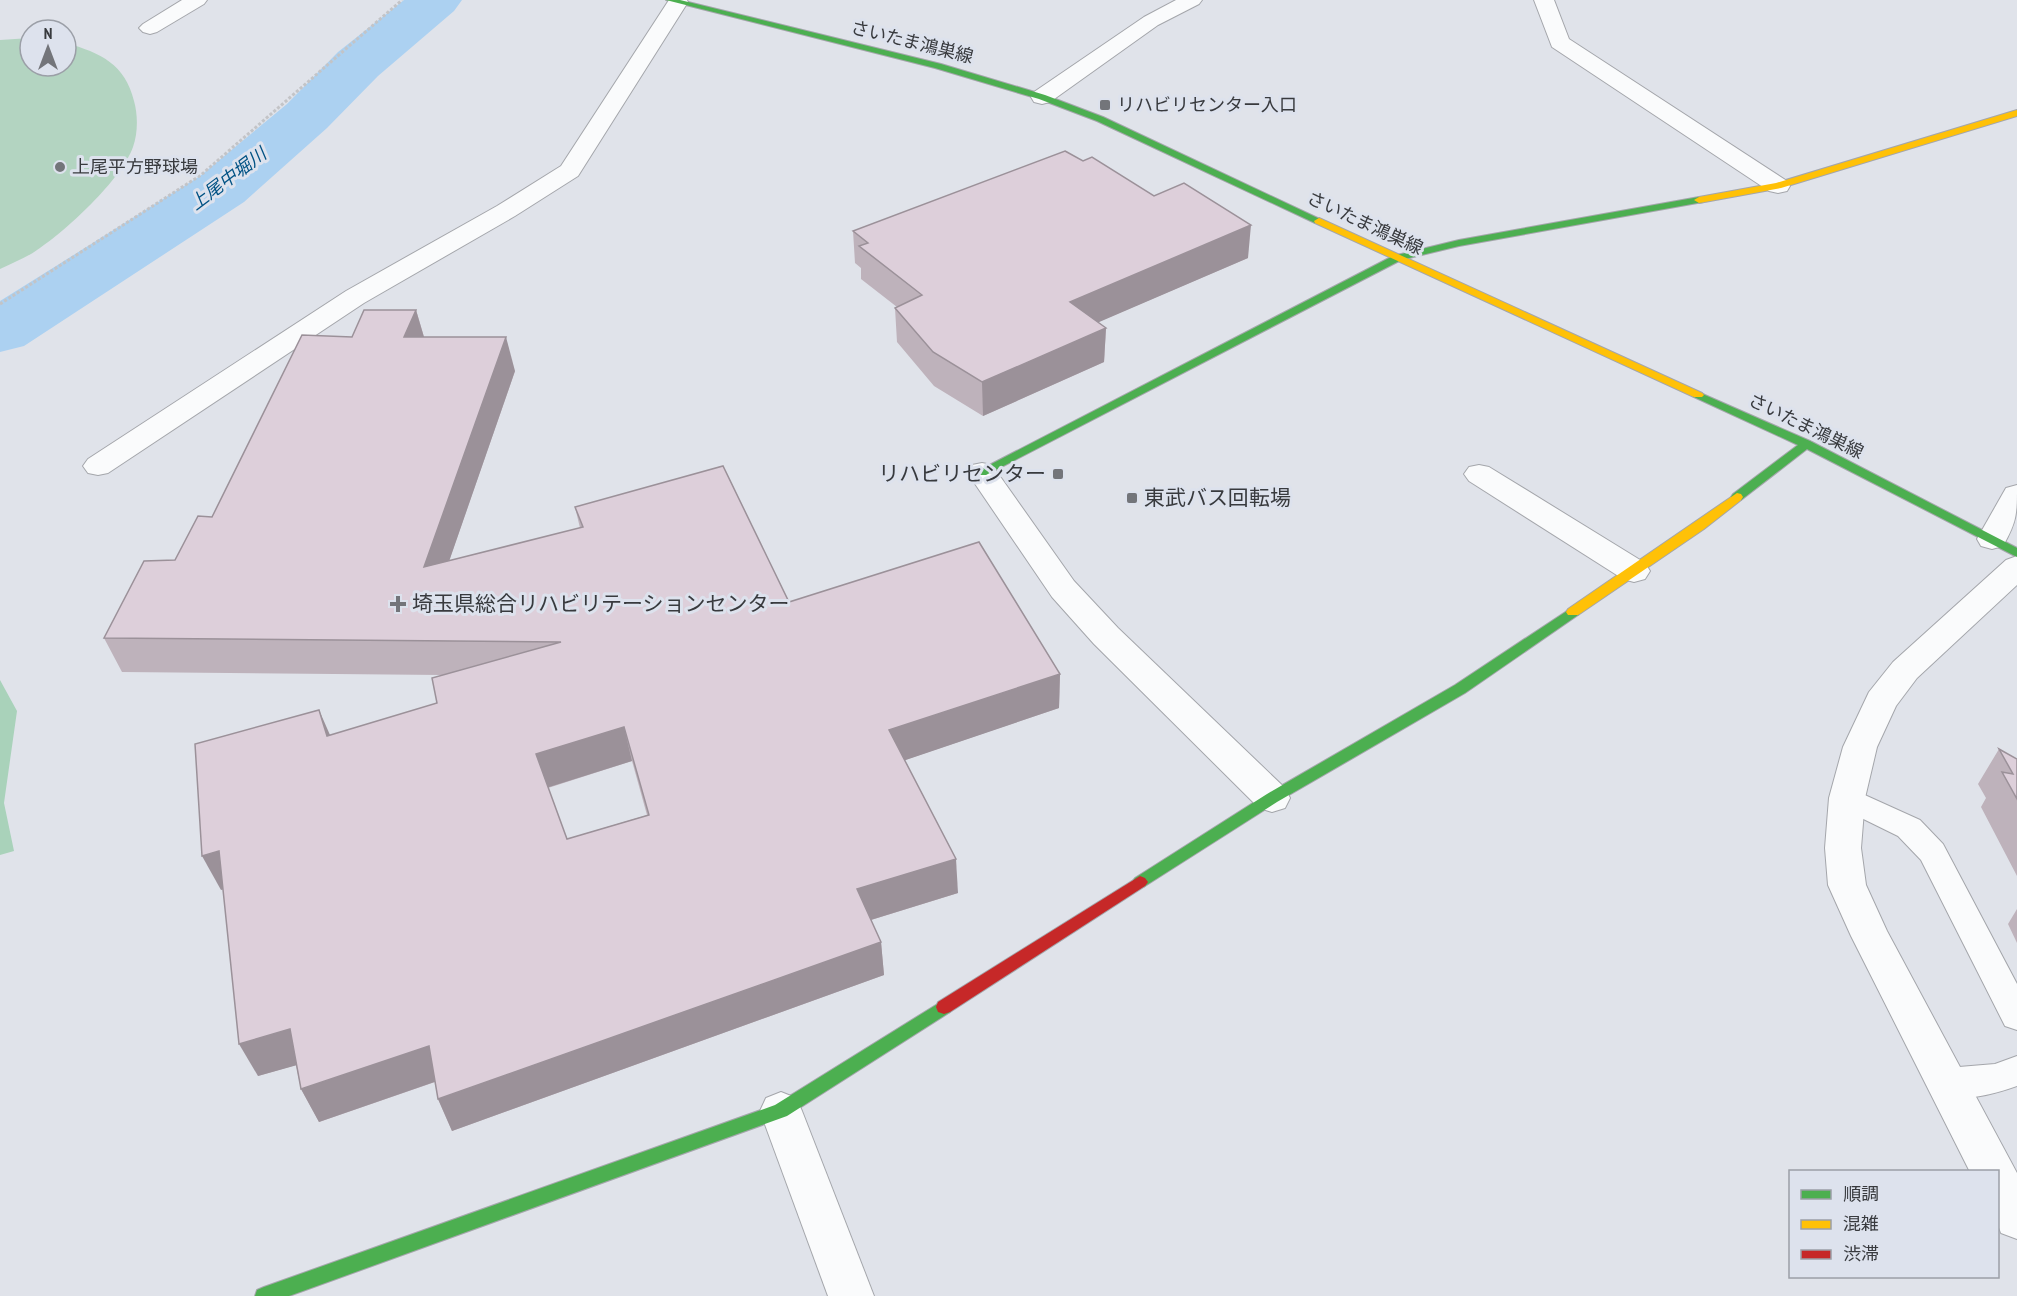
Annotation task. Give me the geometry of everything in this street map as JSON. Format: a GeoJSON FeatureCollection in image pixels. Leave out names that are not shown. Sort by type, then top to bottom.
{"type":"FeatureCollection","features":[{"type":"Feature","properties":{"kind":"street"},"geometry":{"type":"LineString","coordinates":[[150,28],[197,0]]}},
{"type":"Feature","properties":{"kind":"street"},"geometry":{"type":"LineString","coordinates":[[1042,97],[1151,21],[1192,0]]}},
{"type":"Feature","properties":{"kind":"street"},"geometry":{"type":"LineString","coordinates":[[1544,0],[1560,42],[1778,186]]}},
{"type":"Feature","properties":{"kind":"street"},"geometry":{"type":"LineString","coordinates":[[98,466],[355,297],[506,211],[570,171],[674,1]]}},
{"type":"Feature","properties":{"kind":"street","name":"さいたま鴻巣線"},"geometry":{"type":"LineString","coordinates":[[674,1],[938,66],[1042,97],[1100,119],[1397,258],[1806,444],[2005,546]]}},
{"type":"Feature","properties":{"kind":"street"},"geometry":{"type":"LineString","coordinates":[[1272,798],[1106,636],[1063,589],[982,472],[1397,258],[1459,243],[1778,186],[2017,113]]}},
{"type":"Feature","properties":{"kind":"street"},"geometry":{"type":"LineString","coordinates":[[264,1296],[781,1111],[1272,798],[1460,689],[1700,526],[1806,444]]}},
{"type":"Feature","properties":{"kind":"street"},"geometry":{"type":"LineString","coordinates":[[1479,474],[1634,571]]}},
{"type":"Feature","properties":{"kind":"street"},"geometry":{"type":"LineString","coordinates":[[2005,546],[2017,495]]}},
{"type":"Feature","properties":{"kind":"street"},"geometry":{"type":"LineString","coordinates":[[1992,1170],[1870,936],[1847,885],[1843,848],[1847,798],[1860,747],[1881,701],[1905,670],[2017,567]]}},
{"type":"Feature","properties":{"kind":"street"},"geometry":{"type":"LineString","coordinates":[[781,1111],[851,1296]]}},
{"type":"Feature","properties":{"kind":"street"},"geometry":{"type":"LineString","coordinates":[[1999,1182],[2017,1218]]}},
{"type":"Feature","properties":{"kind":"lane"},"geometry":{"type":"LineString","coordinates":[[1847,798],[1909,828],[1932,852],[2017,1016]]}},
{"type":"Feature","properties":{"kind":"lane"},"geometry":{"type":"LineString","coordinates":[[1947,1083],[1995,1079],[2017,1071]]}},
{"type":"Feature","properties":{"kind":"path"},"geometry":{"type":"LineString","coordinates":[[0,304],[201,175],[402,0]]}},
{"type":"Feature","properties":{"kind":"green space","name":"上尾平方野球場"},"geometry":{"type":"Polygon","coordinates":[[[18,39],[18,78],[78,78],[78,47],[101,56],[118,69],[130,88],[137,118],[133,147],[127,160],[105,189],[77,218],[49,241],[28,256],[0,269],[0,40],[18,39]]]}},
{"type":"Feature","properties":{"kind":"green space"},"geometry":{"type":"Polygon","coordinates":[[[0,680],[17,711],[4,803],[14,851],[0,855],[0,680]]]}},
{"type":"Feature","properties":{"kind":"building"},"geometry":{"type":"Polygon","coordinates":[[[1065,151],[1083,161],[1092,157],[1154,196],[1184,183],[1251,225],[1070,302],[1106,328],[982,382],[933,352],[895,308],[922,295],[859,246],[868,243],[853,231],[1065,151]]]}},
{"type":"Feature","properties":{"kind":"building"},"geometry":{"type":"Polygon","coordinates":[[[364,310],[416,310],[404,337],[506,337],[424,567],[583,527],[575,507],[723,466],[789,602],[979,542],[1060,674],[889,730],[956,859],[857,889],[881,942],[438,1099],[429,1046],[301,1089],[290,1029],[239,1044],[219,851],[202,856],[195,744],[319,710],[327,736],[437,703],[432,678],[561,642],[104,638],[144,561],[175,560],[198,516],[212,517],[302,335],[352,337],[364,310]],[[624,727],[536,754],[567,839],[649,815],[624,727]]]}},
{"type":"Feature","properties":{"kind":"building"},"geometry":{"type":"Polygon","coordinates":[[[1999,749],[2017,759],[2017,799],[2002,772],[2013,774],[1999,749]]]}},
{"type":"Feature","properties":{"kind":"waterway","name":"上尾中堀川"},"geometry":{"type":"LineString","coordinates":[[0,331],[222,189],[307,116],[358,64],[436,0]]}},
{"type":"Feature","properties":{"kind":"traffic: fast"},"geometry":{"type":"LineString","coordinates":[[670,0],[938,66],[1042,97],[1100,119],[1319,221]]}},
{"type":"Feature","properties":{"kind":"traffic: fast"},"geometry":{"type":"LineString","coordinates":[[982,472],[1397,258],[1459,243],[1699,200]]}},
{"type":"Feature","properties":{"kind":"traffic: fast"},"geometry":{"type":"LineString","coordinates":[[1698,395],[1806,444],[2017,553]]}},
{"type":"Feature","properties":{"kind":"traffic: fast"},"geometry":{"type":"LineString","coordinates":[[1737,497],[1806,444]]}},
{"type":"Feature","properties":{"kind":"traffic: fast"},"geometry":{"type":"LineString","coordinates":[[1140,882],[1272,798],[1460,689],[1573,612]]}},
{"type":"Feature","properties":{"kind":"traffic: fast"},"geometry":{"type":"LineString","coordinates":[[264,1296],[781,1111],[944,1007]]}},
{"type":"Feature","properties":{"kind":"traffic: slow"},"geometry":{"type":"LineString","coordinates":[[1699,200],[1778,186],[2017,113]]}},
{"type":"Feature","properties":{"kind":"traffic: slow"},"geometry":{"type":"LineString","coordinates":[[1319,221],[1698,395]]}},
{"type":"Feature","properties":{"kind":"traffic: slow"},"geometry":{"type":"LineString","coordinates":[[1573,612],[1700,526],[1737,497]]}},
{"type":"Feature","properties":{"kind":"traffic: jam"},"geometry":{"type":"LineString","coordinates":[[944,1007],[1140,882]]}},
{"type":"Feature","properties":{"kind":"place","name":"リハビリセンター入口"},"geometry":{"type":"Point","coordinates":[1105,105]}},
{"type":"Feature","properties":{"kind":"place","name":"上尾平方野球場"},"geometry":{"type":"Point","coordinates":[60,167]}},
{"type":"Feature","properties":{"kind":"place","name":"リハビリセンター"},"geometry":{"type":"Point","coordinates":[1058,474]}},
{"type":"Feature","properties":{"kind":"place","name":"東武バス回転場"},"geometry":{"type":"Point","coordinates":[1132,498]}},
{"type":"Feature","properties":{"kind":"place","name":"埼玉県総合リハビリテーションセンター"},"geometry":{"type":"Point","coordinates":[398,604]}}]}
